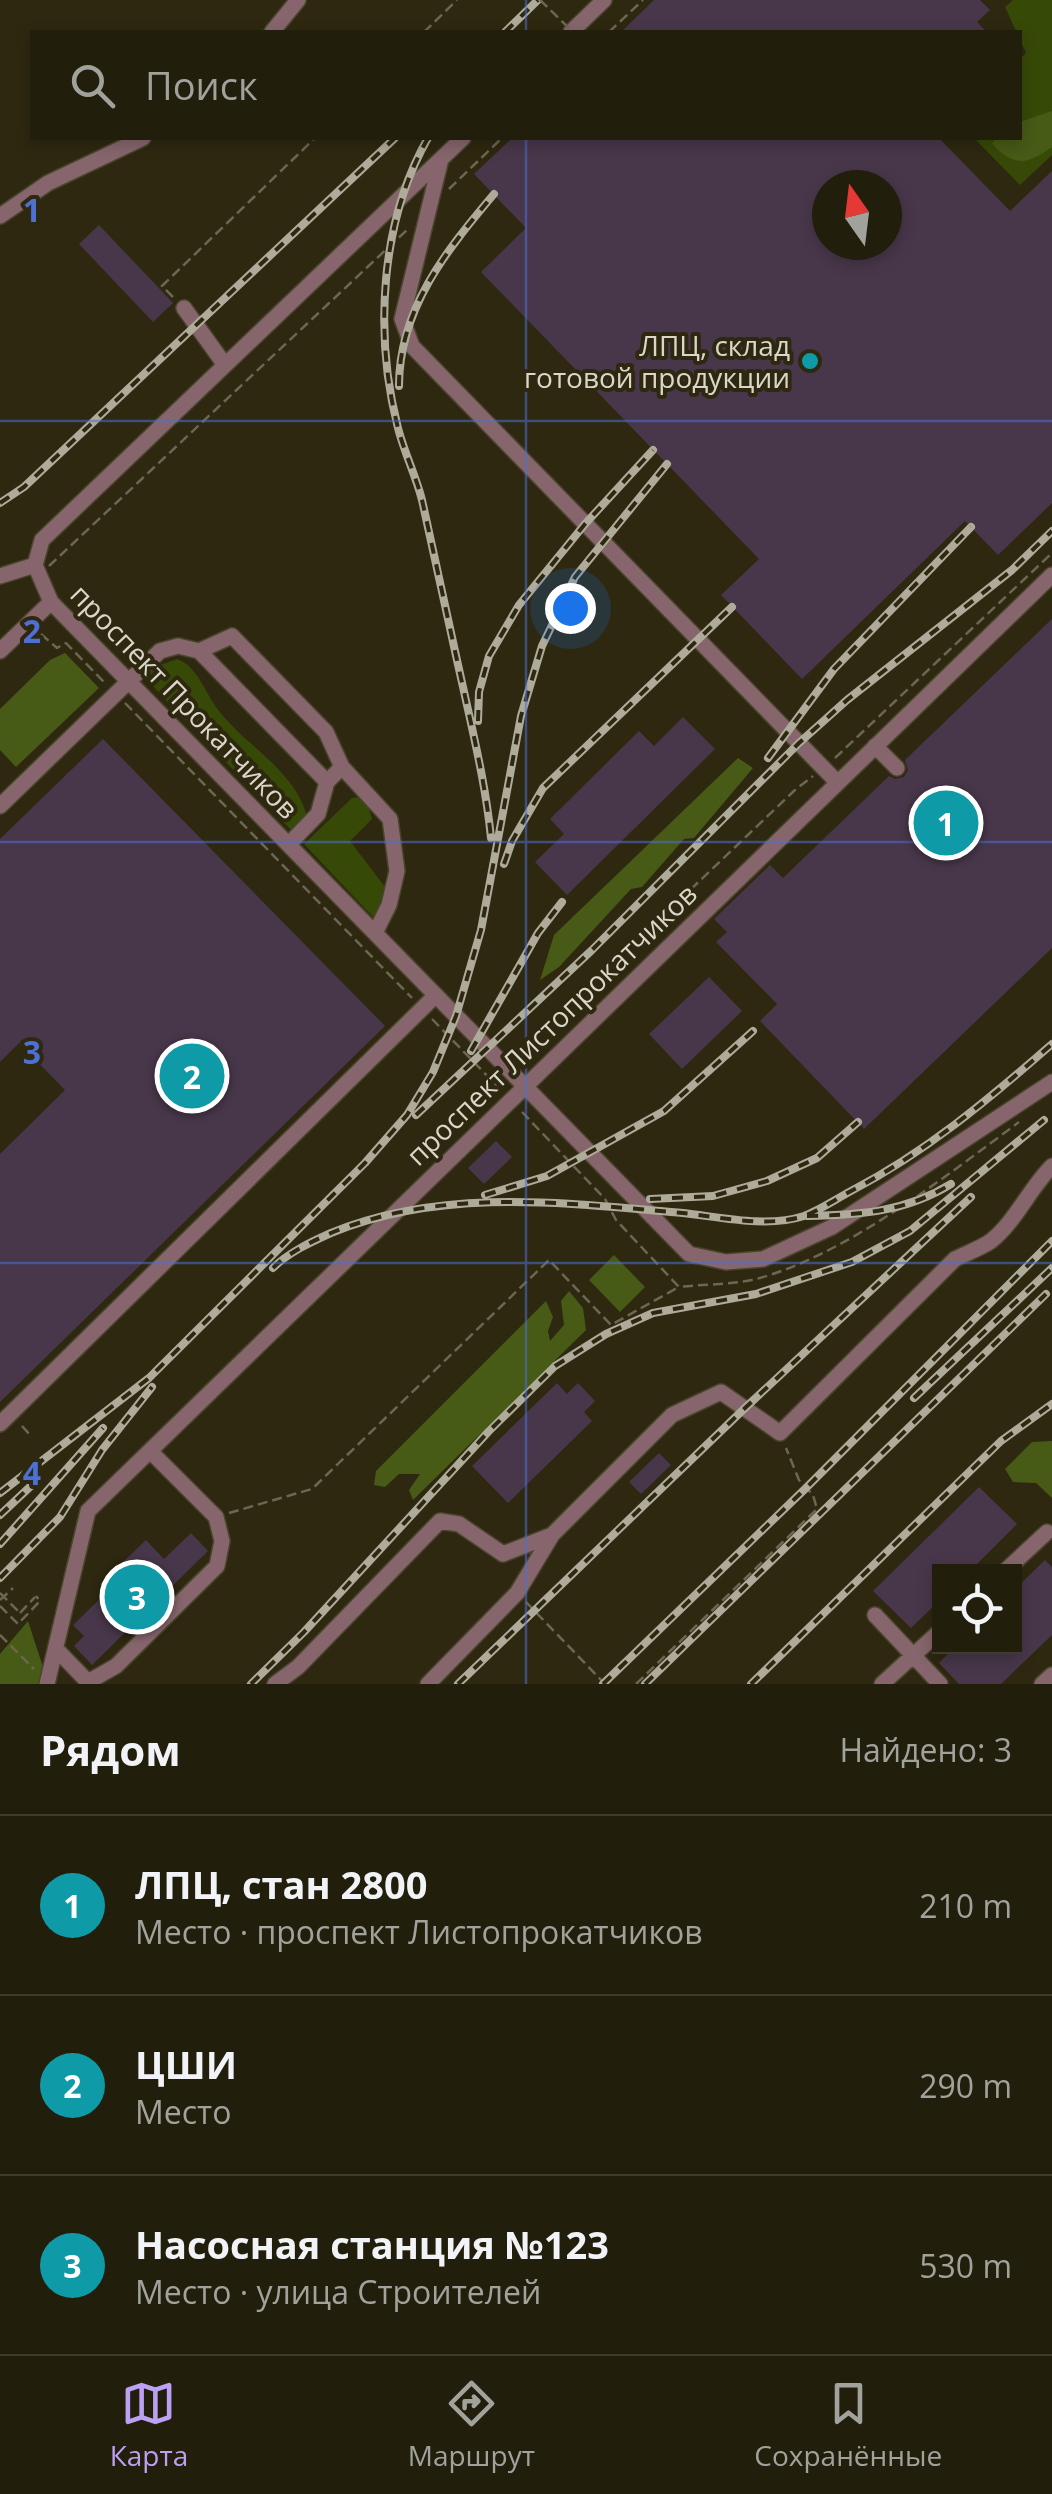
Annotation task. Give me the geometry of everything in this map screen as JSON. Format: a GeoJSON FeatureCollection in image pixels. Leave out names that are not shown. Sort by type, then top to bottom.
{"type":"FeatureCollection","features":[{"type":"Feature","properties":{"kind":"street"},"geometry":{"type":"LineString","coordinates":[[274,30],[298,0]]}},
{"type":"Feature","properties":{"kind":"street"},"geometry":{"type":"LineString","coordinates":[[574,30],[604,0]]}},
{"type":"Feature","properties":{"kind":"street"},"geometry":{"type":"LineString","coordinates":[[0,216],[48,182],[139,140]]}},
{"type":"Feature","properties":{"kind":"street"},"geometry":{"type":"LineString","coordinates":[[0,576],[37,570],[42,540],[461,140]]}},
{"type":"Feature","properties":{"kind":"street"},"geometry":{"type":"LineString","coordinates":[[441,160],[402,319],[412,346],[837,782]]}},
{"type":"Feature","properties":{"kind":"street"},"geometry":{"type":"LineString","coordinates":[[184,308],[225,365]]}},
{"type":"Feature","properties":{"kind":"street","name":"проспект Прокатчиков"},"geometry":{"type":"LineString","coordinates":[[37,570],[51,602],[689,1254],[726,1262],[763,1259],[832,1227],[1052,1082]]}},
{"type":"Feature","properties":{"kind":"street","name":"проспект Листопрокатчиков"},"geometry":{"type":"LineString","coordinates":[[56,1649],[88,1511],[1052,575]]}},
{"type":"Feature","properties":{"kind":"street"},"geometry":{"type":"LineString","coordinates":[[0,651],[51,602]]}},
{"type":"Feature","properties":{"kind":"street"},"geometry":{"type":"LineString","coordinates":[[0,806],[160,652],[178,646],[200,650],[232,636],[326,732],[342,767],[390,819],[397,871],[389,905],[375,933]]}},
{"type":"Feature","properties":{"kind":"street"},"geometry":{"type":"LineString","coordinates":[[200,650],[327,782]]}},
{"type":"Feature","properties":{"kind":"street"},"geometry":{"type":"LineString","coordinates":[[874,746],[897,768]]}},
{"type":"Feature","properties":{"kind":"street"},"geometry":{"type":"LineString","coordinates":[[288,844],[318,814],[327,782],[342,767]]}},
{"type":"Feature","properties":{"kind":"street"},"geometry":{"type":"LineString","coordinates":[[0,1424],[436,995]]}},
{"type":"Feature","properties":{"kind":"street"},"geometry":{"type":"LineString","coordinates":[[428,1684],[517,1593],[552,1534],[672,1416],[722,1392],[780,1432],[955,1258],[988,1243],[1008,1225],[1034,1184],[1052,1166]]}},
{"type":"Feature","properties":{"kind":"street"},"geometry":{"type":"LineString","coordinates":[[56,1649],[88,1682],[116,1666],[217,1566],[222,1542],[216,1517],[150,1450]]}},
{"type":"Feature","properties":{"kind":"street"},"geometry":{"type":"LineString","coordinates":[[275,1684],[298,1667],[440,1521],[459,1524],[503,1554],[552,1534]]}},
{"type":"Feature","properties":{"kind":"street"},"geometry":{"type":"LineString","coordinates":[[1013,1564],[1047,1532]]}},
{"type":"Feature","properties":{"kind":"street"},"geometry":{"type":"LineString","coordinates":[[875,1614],[940,1684]]}},
{"type":"Feature","properties":{"kind":"street"},"geometry":{"type":"LineString","coordinates":[[882,1684],[932,1638]]}},
{"type":"Feature","properties":{"kind":"street"},"geometry":{"type":"LineString","coordinates":[[48,1683],[56,1649]]}},
{"type":"Feature","properties":{"kind":"street"},"geometry":{"type":"LineString","coordinates":[[1042,1684],[1052,1675]]}},
{"type":"Feature","properties":{"kind":"path"},"geometry":{"type":"LineString","coordinates":[[426,30],[457,0]]}},
{"type":"Feature","properties":{"kind":"path"},"geometry":{"type":"LineString","coordinates":[[540,0],[570,30]]}},
{"type":"Feature","properties":{"kind":"path"},"geometry":{"type":"LineString","coordinates":[[612,30],[643,0]]}},
{"type":"Feature","properties":{"kind":"path"},"geometry":{"type":"LineString","coordinates":[[172,296],[162,286],[313,140]]}},
{"type":"Feature","properties":{"kind":"path"},"geometry":{"type":"LineString","coordinates":[[37,570],[500,140]]}},
{"type":"Feature","properties":{"kind":"path"},"geometry":{"type":"LineString","coordinates":[[506,1066],[795,790],[824,768],[1052,553]]}},
{"type":"Feature","properties":{"kind":"path"},"geometry":{"type":"LineString","coordinates":[[28,624],[57,648],[66,643],[606,1198]]}},
{"type":"Feature","properties":{"kind":"path"},"geometry":{"type":"LineString","coordinates":[[216,1517],[312,1489],[548,1260],[611,1325],[679,1287]]}},
{"type":"Feature","properties":{"kind":"path"},"geometry":{"type":"LineString","coordinates":[[18,1422],[32,1436]]}},
{"type":"Feature","properties":{"kind":"path"},"geometry":{"type":"LineString","coordinates":[[636,1684],[816,1509],[813,1495],[799,1480],[780,1432]]}},
{"type":"Feature","properties":{"kind":"path"},"geometry":{"type":"LineString","coordinates":[[0,1593],[20,1613],[36,1596],[40,1601],[18,1624],[0,1603],[12,1588]]}},
{"type":"Feature","properties":{"kind":"path"},"geometry":{"type":"LineString","coordinates":[[517,1593],[604,1684]]}},
{"type":"Feature","properties":{"kind":"path"},"geometry":{"type":"LineString","coordinates":[[0,1635],[48,1683]]}},
{"type":"Feature","properties":{"kind":"green space"},"geometry":{"type":"Polygon","coordinates":[[[1013,0],[1052,0],[1052,155],[1020,185],[976,140],[1022,140],[1022,57],[1026,53],[1022,30],[1016,30],[1005,7],[1013,0]]]}},
{"type":"Feature","properties":{"kind":"green space"},"geometry":{"type":"Polygon","coordinates":[[[1052,111],[1052,147],[1021,161],[1007,157],[992,144],[995,140],[1022,140],[1022,121],[1052,111]]]}},
{"type":"Feature","properties":{"kind":"green space"},"geometry":{"type":"Polygon","coordinates":[[[65,653],[99,688],[16,767],[0,750],[0,709],[50,660],[65,653]]]}},
{"type":"Feature","properties":{"kind":"green space"},"geometry":{"type":"Polygon","coordinates":[[[177,659],[195,673],[227,720],[292,785],[307,817],[293,832],[145,678],[158,666],[177,659]]]}},
{"type":"Feature","properties":{"kind":"green space"},"geometry":{"type":"Polygon","coordinates":[[[738,758],[753,768],[694,838],[684,839],[642,887],[631,889],[559,967],[540,980],[554,935],[738,758]]]}},
{"type":"Feature","properties":{"kind":"green space"},"geometry":{"type":"Polygon","coordinates":[[[352,798],[367,802],[372,819],[350,841],[385,887],[381,906],[373,917],[304,844],[352,798]]]}},
{"type":"Feature","properties":{"kind":"green space"},"geometry":{"type":"Polygon","coordinates":[[[614,1255],[645,1287],[620,1312],[589,1280],[614,1255]]]}},
{"type":"Feature","properties":{"kind":"green space"},"geometry":{"type":"Polygon","coordinates":[[[569,1291],[583,1308],[586,1330],[413,1500],[409,1490],[420,1474],[399,1474],[385,1487],[374,1485],[376,1471],[546,1301],[553,1317],[548,1331],[550,1341],[564,1325],[561,1301],[569,1291]]]}},
{"type":"Feature","properties":{"kind":"green space"},"geometry":{"type":"Polygon","coordinates":[[[1052,1441],[1052,1498],[1036,1483],[1013,1482],[1005,1469],[1032,1442],[1052,1441]]]}},
{"type":"Feature","properties":{"kind":"green space"},"geometry":{"type":"Polygon","coordinates":[[[28,1621],[43,1667],[39,1684],[0,1684],[0,1654],[28,1621]]]}},
{"type":"Feature","properties":{"kind":"building"},"geometry":{"type":"Polygon","coordinates":[[[654,0],[980,0],[990,10],[977,22],[985,30],[623,30],[654,0]]]}},
{"type":"Feature","properties":{"kind":"building","name":"ЛПЦ, склад готовой продукции"},"geometry":{"type":"Polygon","coordinates":[[[510,140],[941,140],[1010,211],[1052,171],[1052,503],[998,555],[965,521],[802,679],[721,595],[759,559],[481,272],[526,228],[474,174],[510,140]]]}},
{"type":"Feature","properties":{"kind":"building"},"geometry":{"type":"Polygon","coordinates":[[[99,225],[173,303],[153,322],[79,244],[99,225]]]}},
{"type":"Feature","properties":{"kind":"building"},"geometry":{"type":"Polygon","coordinates":[[[1052,619],[1052,948],[864,1129],[760,1021],[777,1004],[716,942],[727,932],[714,919],[770,865],[783,878],[889,776],[904,777],[908,770],[905,760],[1052,619]]]}},
{"type":"Feature","properties":{"kind":"building"},"geometry":{"type":"Polygon","coordinates":[[[683,717],[715,749],[567,895],[535,862],[564,834],[550,819],[639,731],[654,746],[683,717]]]}},
{"type":"Feature","properties":{"kind":"building"},"geometry":{"type":"Polygon","coordinates":[[[103,739],[385,1026],[0,1402],[0,1154],[65,1090],[19,1043],[0,1062],[0,839],[103,739]]]}},
{"type":"Feature","properties":{"kind":"building"},"geometry":{"type":"Polygon","coordinates":[[[709,977],[742,1011],[682,1069],[649,1034],[709,977]]]}},
{"type":"Feature","properties":{"kind":"building"},"geometry":{"type":"Polygon","coordinates":[[[496,1141],[512,1157],[484,1184],[468,1168],[496,1141]]]}},
{"type":"Feature","properties":{"kind":"building"},"geometry":{"type":"Polygon","coordinates":[[[557,1383],[567,1394],[578,1383],[595,1401],[584,1412],[592,1421],[508,1503],[472,1466],[557,1383]]]}},
{"type":"Feature","properties":{"kind":"building"},"geometry":{"type":"Polygon","coordinates":[[[659,1453],[671,1465],[641,1494],[629,1482],[659,1453]]]}},
{"type":"Feature","properties":{"kind":"building"},"geometry":{"type":"Polygon","coordinates":[[[979,1487],[1017,1524],[977,1564],[932,1564],[932,1608],[911,1628],[873,1591],[979,1487]]]}},
{"type":"Feature","properties":{"kind":"building"},"geometry":{"type":"Polygon","coordinates":[[[191,1533],[208,1551],[92,1665],[74,1646],[84,1636],[73,1625],[107,1592],[100,1584],[146,1540],[164,1559],[191,1533]]]}},
{"type":"Feature","properties":{"kind":"building"},"geometry":{"type":"Polygon","coordinates":[[[1045,1560],[1052,1567],[1052,1635],[1001,1684],[959,1684],[939,1663],[948,1654],[1022,1654],[1022,1582],[1045,1560]]]}},
{"type":"Feature","properties":{"kind":"railway"},"geometry":{"type":"LineString","coordinates":[[507,30],[538,0]]}},
{"type":"Feature","properties":{"kind":"railway"},"geometry":{"type":"LineString","coordinates":[[0,503],[24,487],[393,140]]}},
{"type":"Feature","properties":{"kind":"railway"},"geometry":{"type":"LineString","coordinates":[[427,140],[412,171],[391,242],[384,318],[386,355],[398,428],[422,500],[471,725],[491,838]]}},
{"type":"Feature","properties":{"kind":"railway"},"geometry":{"type":"LineString","coordinates":[[399,386],[401,358],[416,306],[443,259],[494,194]]}},
{"type":"Feature","properties":{"kind":"railway"},"geometry":{"type":"LineString","coordinates":[[478,721],[479,692],[489,656],[519,605],[585,524],[653,450]]}},
{"type":"Feature","properties":{"kind":"railway"},"geometry":{"type":"LineString","coordinates":[[0,1493],[149,1378],[365,1163],[407,1115],[433,1072],[456,1016],[481,930],[521,716],[542,646],[575,577],[667,464]]}},
{"type":"Feature","properties":{"kind":"railway"},"geometry":{"type":"LineString","coordinates":[[768,758],[834,669],[971,527]]}},
{"type":"Feature","properties":{"kind":"railway"},"geometry":{"type":"LineString","coordinates":[[416,1115],[592,950],[799,743],[847,700],[1012,570],[1052,531]]}},
{"type":"Feature","properties":{"kind":"railway"},"geometry":{"type":"LineString","coordinates":[[504,864],[512,841],[543,788],[732,607]]}},
{"type":"Feature","properties":{"kind":"railway"},"geometry":{"type":"LineString","coordinates":[[471,1051],[538,933],[562,902]]}},
{"type":"Feature","properties":{"kind":"railway"},"geometry":{"type":"LineString","coordinates":[[485,1195],[547,1176],[664,1111],[753,1031]]}},
{"type":"Feature","properties":{"kind":"railway"},"geometry":{"type":"LineString","coordinates":[[273,1268],[293,1252],[331,1233],[417,1209],[461,1204],[594,1205],[759,1221],[804,1216],[879,1176],[931,1142],[1052,1044]]}},
{"type":"Feature","properties":{"kind":"railway"},"geometry":{"type":"LineString","coordinates":[[251,1684],[555,1366],[606,1334],[653,1313],[756,1294],[852,1262],[910,1231],[1044,1120]]}},
{"type":"Feature","properties":{"kind":"railway"},"geometry":{"type":"LineString","coordinates":[[650,1199],[713,1196],[767,1181],[817,1158],[858,1122]]}},
{"type":"Feature","properties":{"kind":"railway"},"geometry":{"type":"LineString","coordinates":[[807,1216],[882,1210],[917,1201],[951,1184]]}},
{"type":"Feature","properties":{"kind":"railway"},"geometry":{"type":"LineString","coordinates":[[458,1684],[971,1197]]}},
{"type":"Feature","properties":{"kind":"railway"},"geometry":{"type":"LineString","coordinates":[[603,1684],[806,1488],[1052,1241]]}},
{"type":"Feature","properties":{"kind":"railway"},"geometry":{"type":"LineString","coordinates":[[914,1398],[1052,1268]]}},
{"type":"Feature","properties":{"kind":"railway"},"geometry":{"type":"LineString","coordinates":[[645,1684],[1046,1294]]}},
{"type":"Feature","properties":{"kind":"railway"},"geometry":{"type":"LineString","coordinates":[[0,1578],[60,1517],[102,1450],[152,1387]]}},
{"type":"Feature","properties":{"kind":"railway"},"geometry":{"type":"LineString","coordinates":[[751,1684],[1001,1441],[1052,1404]]}},
{"type":"Feature","properties":{"kind":"railway"},"geometry":{"type":"LineString","coordinates":[[0,1544],[103,1428]]}},
{"type":"Feature","properties":{"kind":"railway"},"geometry":{"type":"LineString","coordinates":[[0,1515],[33,1484]]}},
{"type":"Feature","properties":{"kind":"place","name":"ЛПЦ, склад готовой продукции"},"geometry":{"type":"Point","coordinates":[810,361]}},
{"type":"Feature","properties":{"kind":"place","name":"ЛПЦ, стан 2800"},"geometry":{"type":"Point","coordinates":[946,823]}},
{"type":"Feature","properties":{"kind":"place","name":"ЦШИ"},"geometry":{"type":"Point","coordinates":[192,1076]}},
{"type":"Feature","properties":{"kind":"place","name":"Насосная станция №123"},"geometry":{"type":"Point","coordinates":[137,1597]}}]}
